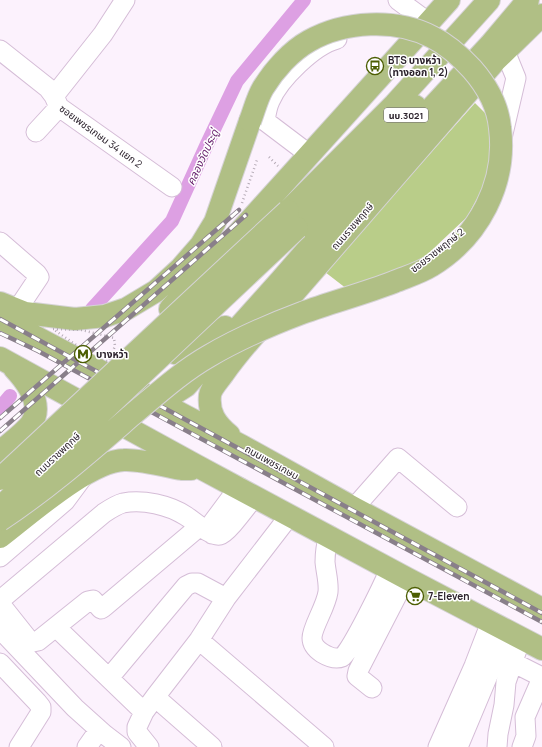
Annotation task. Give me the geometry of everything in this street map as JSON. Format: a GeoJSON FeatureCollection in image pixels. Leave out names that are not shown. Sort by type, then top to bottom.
{"type":"FeatureCollection","features":[{"type":"Feature","properties":{"kind":"main road"},"geometry":{"type":"LineString","coordinates":[[197,466],[140,429],[130,420],[118,406],[109,388],[107,375],[252,220],[449,0]]}},
{"type":"Feature","properties":{"kind":"main road","name":"ถนนราชพฤกษ์"},"geometry":{"type":"LineString","coordinates":[[0,479],[292,220],[490,0]]}},
{"type":"Feature","properties":{"kind":"main road","name":"ถนนราชพฤกษ์"},"geometry":{"type":"LineString","coordinates":[[0,508],[292,220],[432,88],[514,0]]}},
{"type":"Feature","properties":{"kind":"main road"},"geometry":{"type":"LineString","coordinates":[[73,398],[118,406],[139,406],[158,401],[172,395],[186,386],[414,128],[490,45],[528,0]]}},
{"type":"Feature","properties":{"kind":"main road","name":"ถนนราชพฤกษ์"},"geometry":{"type":"LineString","coordinates":[[242,446],[219,426],[213,418],[210,407],[210,394],[217,382],[262,325],[292,295],[500,56],[542,15]]}},
{"type":"Feature","properties":{"kind":"main road"},"geometry":{"type":"LineString","coordinates":[[0,520],[57,479],[167,386],[208,356],[248,336],[301,314],[368,292],[419,273],[432,266],[462,241],[478,223],[488,204],[498,179],[500,127],[494,103],[482,80],[456,52],[432,36],[413,29],[384,24],[361,25],[334,30],[308,41],[276,70],[262,90],[215,222],[201,245],[181,268],[156,291],[126,309],[105,316],[75,319],[6,310]]}},
{"type":"Feature","properties":{"kind":"main road"},"geometry":{"type":"LineString","coordinates":[[374,175],[500,56]]}},
{"type":"Feature","properties":{"kind":"main road"},"geometry":{"type":"LineString","coordinates":[[169,310],[161,325],[159,335],[162,346],[171,352],[180,353],[190,351],[200,347],[281,280]]}},
{"type":"Feature","properties":{"kind":"main road","name":"ถนนเพชรเกษม"},"geometry":{"type":"LineString","coordinates":[[6,310],[107,375],[242,446],[542,609]]}},
{"type":"Feature","properties":{"kind":"main road"},"geometry":{"type":"LineString","coordinates":[[4,360],[197,466],[542,649]]}},
{"type":"Feature","properties":{"kind":"main road"},"geometry":{"type":"LineString","coordinates":[[0,452],[30,424],[35,416],[35,404],[28,384],[4,360]]}},
{"type":"Feature","properties":{"kind":"main road"},"geometry":{"type":"LineString","coordinates":[[0,537],[66,487],[85,474],[101,466],[124,460],[182,469],[191,469],[197,466]]}},
{"type":"Feature","properties":{"kind":"street"},"geometry":{"type":"LineString","coordinates":[[36,132],[103,34],[124,0]]}},
{"type":"Feature","properties":{"kind":"street"},"geometry":{"type":"LineString","coordinates":[[398,0],[429,23]]}},
{"type":"Feature","properties":{"kind":"street"},"geometry":{"type":"LineString","coordinates":[[310,155],[265,122],[270,100],[286,76],[318,48],[330,41],[351,36]]}},
{"type":"Feature","properties":{"kind":"street","name":"ซอยเพชรเกษม 34 แยก 2"},"geometry":{"type":"LineString","coordinates":[[0,50],[48,88],[57,101],[172,187]]}},
{"type":"Feature","properties":{"kind":"street","name":"ซอยราชพฤกษ์ 2"},"geometry":{"type":"LineString","coordinates":[[348,304],[417,269],[470,225],[496,166],[516,78],[500,56]]}},
{"type":"Feature","properties":{"kind":"street"},"geometry":{"type":"LineString","coordinates":[[0,242],[39,277],[6,310]]}},
{"type":"Feature","properties":{"kind":"street"},"geometry":{"type":"LineString","coordinates":[[30,457],[35,435],[35,416]]}},
{"type":"Feature","properties":{"kind":"street"},"geometry":{"type":"LineString","coordinates":[[0,488],[21,469],[36,446],[49,439],[58,439],[65,443],[72,450],[76,459],[74,477],[66,487]]}},
{"type":"Feature","properties":{"kind":"street"},"geometry":{"type":"LineString","coordinates":[[354,508],[400,456],[457,506]]}},
{"type":"Feature","properties":{"kind":"street"},"geometry":{"type":"LineString","coordinates":[[0,557],[65,501],[85,474]]}},
{"type":"Feature","properties":{"kind":"street"},"geometry":{"type":"LineString","coordinates":[[206,530],[104,607],[101,608],[93,600],[88,601],[38,641],[30,641],[1,605],[1,601],[4,597],[104,513],[118,505],[135,502],[162,506],[179,511],[206,530],[219,535],[224,533],[247,492]]}},
{"type":"Feature","properties":{"kind":"street"},"geometry":{"type":"LineString","coordinates":[[149,747],[137,732],[144,712],[199,640],[226,598],[290,515]]}},
{"type":"Feature","properties":{"kind":"street"},"geometry":{"type":"LineString","coordinates":[[329,535],[325,549],[328,593],[326,604],[312,636],[312,642],[317,649],[327,656],[336,658],[344,656],[373,605],[398,573]]}},
{"type":"Feature","properties":{"kind":"street"},"geometry":{"type":"LineString","coordinates":[[372,688],[357,676],[398,573]]}},
{"type":"Feature","properties":{"kind":"street"},"geometry":{"type":"LineString","coordinates":[[109,678],[186,586],[192,582],[198,583],[226,598]]}},
{"type":"Feature","properties":{"kind":"street"},"geometry":{"type":"LineString","coordinates":[[0,629],[75,708],[99,730],[121,747]]}},
{"type":"Feature","properties":{"kind":"street"},"geometry":{"type":"LineString","coordinates":[[497,747],[506,682],[512,662],[506,630]]}},
{"type":"Feature","properties":{"kind":"street"},"geometry":{"type":"LineString","coordinates":[[438,747],[474,666],[506,630]]}},
{"type":"Feature","properties":{"kind":"street"},"geometry":{"type":"LineString","coordinates":[[458,747],[506,630]]}},
{"type":"Feature","properties":{"kind":"street"},"geometry":{"type":"LineString","coordinates":[[62,633],[144,712]]}},
{"type":"Feature","properties":{"kind":"street"},"geometry":{"type":"LineString","coordinates":[[199,640],[324,747]]}},
{"type":"Feature","properties":{"kind":"street"},"geometry":{"type":"LineString","coordinates":[[0,662],[42,709],[18,747]]}},
{"type":"Feature","properties":{"kind":"street"},"geometry":{"type":"LineString","coordinates":[[512,662],[542,677],[525,717],[526,736],[522,747]]}},
{"type":"Feature","properties":{"kind":"street"},"geometry":{"type":"LineString","coordinates":[[155,697],[212,747]]}},
{"type":"Feature","properties":{"kind":"street"},"geometry":{"type":"LineString","coordinates":[[503,710],[525,717]]}},
{"type":"Feature","properties":{"kind":"street"},"geometry":{"type":"LineString","coordinates":[[86,747],[99,730]]}},
{"type":"Feature","properties":{"kind":"path"},"geometry":{"type":"LineString","coordinates":[[53,329],[82,330],[114,338],[115,346],[109,361],[98,360],[53,329]]}},
{"type":"Feature","properties":{"kind":"green space"},"geometry":{"type":"Polygon","coordinates":[[[475,103],[510,138],[467,217],[415,266],[347,289],[325,272],[475,103]]]}},
{"type":"Feature","properties":{"kind":"waterway","name":"คลองวัดประดู่"},"geometry":{"type":"LineString","coordinates":[[92,309],[172,221],[237,81],[304,0]]}},
{"type":"Feature","properties":{"kind":"waterway","name":"คลองวัดประดู่"},"geometry":{"type":"LineString","coordinates":[[0,408],[10,396]]}},
{"type":"Feature","properties":{"kind":"railway"},"geometry":{"type":"LineString","coordinates":[[0,418],[239,210]]}},
{"type":"Feature","properties":{"kind":"railway"},"geometry":{"type":"LineString","coordinates":[[0,431],[246,215]]}},
{"type":"Feature","properties":{"kind":"railway"},"geometry":{"type":"LineString","coordinates":[[0,319],[542,613]]}},
{"type":"Feature","properties":{"kind":"railway"},"geometry":{"type":"LineString","coordinates":[[0,333],[38,351],[542,622]]}},
{"type":"Feature","properties":{"kind":"place","name":"BTS บางหว้า (ทางออก 1, 2)"},"geometry":{"type":"Point","coordinates":[375,66]}},
{"type":"Feature","properties":{"kind":"place","name":"บางหว้า"},"geometry":{"type":"Point","coordinates":[83,354]}},
{"type":"Feature","properties":{"kind":"place","name":"7-Eleven"},"geometry":{"type":"Point","coordinates":[415,596]}}]}
